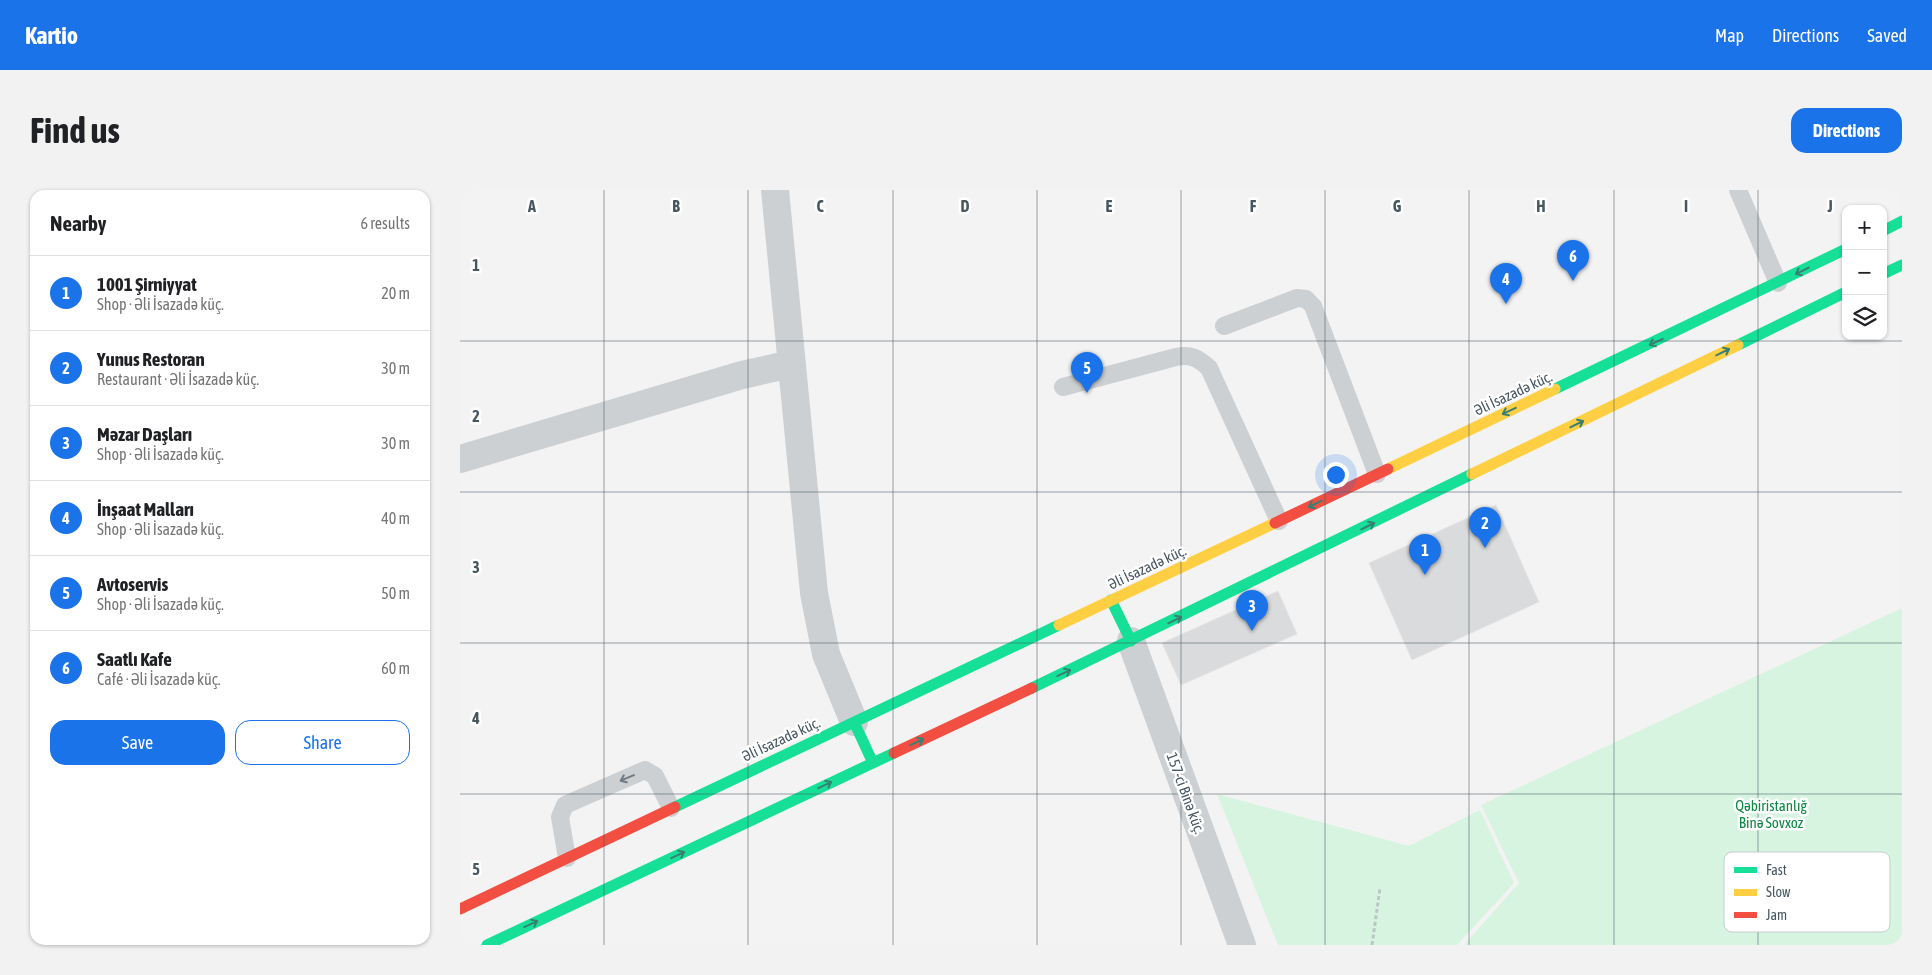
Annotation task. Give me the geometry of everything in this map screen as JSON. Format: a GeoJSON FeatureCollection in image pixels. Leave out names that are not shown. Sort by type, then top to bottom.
{"type":"FeatureCollection","features":[{"type":"Feature","properties":{"kind":"main road"},"geometry":{"type":"LineString","coordinates":[[1887,229],[1902,221]]}},
{"type":"Feature","properties":{"kind":"main road","name":"Əli İsazadə küç."},"geometry":{"type":"LineString","coordinates":[[460,909],[1842,252]]}},
{"type":"Feature","properties":{"kind":"main road"},"geometry":{"type":"LineString","coordinates":[[1887,272],[1902,265]]}},
{"type":"Feature","properties":{"kind":"main road"},"geometry":{"type":"LineString","coordinates":[[487,945],[1131,641],[1842,294]]}},
{"type":"Feature","properties":{"kind":"main road"},"geometry":{"type":"LineString","coordinates":[[1111,600],[1131,641]]}},
{"type":"Feature","properties":{"kind":"main road"},"geometry":{"type":"LineString","coordinates":[[854,722],[873,763]]}},
{"type":"Feature","properties":{"kind":"street"},"geometry":{"type":"LineString","coordinates":[[775,190],[814,593],[826,654],[854,722]]}},
{"type":"Feature","properties":{"kind":"street"},"geometry":{"type":"LineString","coordinates":[[460,459],[742,375],[791,364]]}},
{"type":"Feature","properties":{"kind":"street","name":"157-ci Binə küç."},"geometry":{"type":"LineString","coordinates":[[1131,641],[1242,945]]}},
{"type":"Feature","properties":{"kind":"lane"},"geometry":{"type":"LineString","coordinates":[[1738,190],[1778,283]]}},
{"type":"Feature","properties":{"kind":"lane"},"geometry":{"type":"LineString","coordinates":[[1224,326],[1286,301],[1297,298],[1306,299],[1313,306],[1377,474]]}},
{"type":"Feature","properties":{"kind":"lane"},"geometry":{"type":"LineString","coordinates":[[1063,387],[1176,357],[1187,355],[1198,359],[1209,368],[1279,521]]}},
{"type":"Feature","properties":{"kind":"lane"},"geometry":{"type":"LineString","coordinates":[[567,858],[560,816],[565,805],[645,770],[655,776],[671,808]]}},
{"type":"Feature","properties":{"kind":"path"},"geometry":{"type":"LineString","coordinates":[[1372,945],[1380,888]]}},
{"type":"Feature","properties":{"kind":"green space","name":"Qəbiristanlığ Binə Sovxoz"},"geometry":{"type":"Polygon","coordinates":[[[1902,608],[1902,945],[1464,945],[1519,883],[1481,805],[1902,608]]]}},
{"type":"Feature","properties":{"kind":"green space"},"geometry":{"type":"Polygon","coordinates":[[[1217,794],[1409,846],[1480,810],[1514,883],[1457,945],[1278,945],[1217,794]]]}},
{"type":"Feature","properties":{"kind":"building"},"geometry":{"type":"Polygon","coordinates":[[[1496,505],[1539,602],[1412,660],[1369,563],[1496,505]]]}},
{"type":"Feature","properties":{"kind":"building"},"geometry":{"type":"Polygon","coordinates":[[[1278,591],[1297,634],[1181,685],[1162,643],[1278,591]]]}},
{"type":"Feature","properties":{"kind":"traffic: fast"},"geometry":{"type":"LineString","coordinates":[[1887,229],[1902,221]]}},
{"type":"Feature","properties":{"kind":"traffic: fast"},"geometry":{"type":"LineString","coordinates":[[1555,389],[1844,250]]}},
{"type":"Feature","properties":{"kind":"traffic: fast"},"geometry":{"type":"LineString","coordinates":[[1887,272],[1902,265]]}},
{"type":"Feature","properties":{"kind":"traffic: fast"},"geometry":{"type":"LineString","coordinates":[[1738,345],[1842,294]]}},
{"type":"Feature","properties":{"kind":"traffic: fast"},"geometry":{"type":"LineString","coordinates":[[1032,688],[1472,474]]}},
{"type":"Feature","properties":{"kind":"traffic: fast"},"geometry":{"type":"LineString","coordinates":[[1111,600],[1131,641]]}},
{"type":"Feature","properties":{"kind":"traffic: fast"},"geometry":{"type":"LineString","coordinates":[[675,807],[1059,625]]}},
{"type":"Feature","properties":{"kind":"traffic: fast"},"geometry":{"type":"LineString","coordinates":[[854,722],[873,763]]}},
{"type":"Feature","properties":{"kind":"traffic: fast"},"geometry":{"type":"LineString","coordinates":[[487,945],[894,753]]}},
{"type":"Feature","properties":{"kind":"traffic: slow"},"geometry":{"type":"LineString","coordinates":[[1472,474],[1738,345]]}},
{"type":"Feature","properties":{"kind":"traffic: slow"},"geometry":{"type":"LineString","coordinates":[[1388,469],[1555,389]]}},
{"type":"Feature","properties":{"kind":"traffic: slow"},"geometry":{"type":"LineString","coordinates":[[1059,625],[1275,523]]}},
{"type":"Feature","properties":{"kind":"traffic: jam"},"geometry":{"type":"LineString","coordinates":[[1275,523],[1388,469]]}},
{"type":"Feature","properties":{"kind":"traffic: jam"},"geometry":{"type":"LineString","coordinates":[[894,753],[1032,688]]}},
{"type":"Feature","properties":{"kind":"traffic: jam"},"geometry":{"type":"LineString","coordinates":[[460,909],[675,807]]}},
{"type":"Feature","properties":{"kind":"place","name":"Saatlı Kafe"},"geometry":{"type":"Point","coordinates":[1573,281]}},
{"type":"Feature","properties":{"kind":"place","name":"İnşaat Malları"},"geometry":{"type":"Point","coordinates":[1506,304]}},
{"type":"Feature","properties":{"kind":"place","name":"Avtoservis"},"geometry":{"type":"Point","coordinates":[1087,393]}},
{"type":"Feature","properties":{"kind":"place","name":"Yunus Restoran"},"geometry":{"type":"Point","coordinates":[1485,548]}},
{"type":"Feature","properties":{"kind":"place","name":"1001 Şirniyyat"},"geometry":{"type":"Point","coordinates":[1425,575]}},
{"type":"Feature","properties":{"kind":"place","name":"Məzar Daşları"},"geometry":{"type":"Point","coordinates":[1252,631]}}]}
